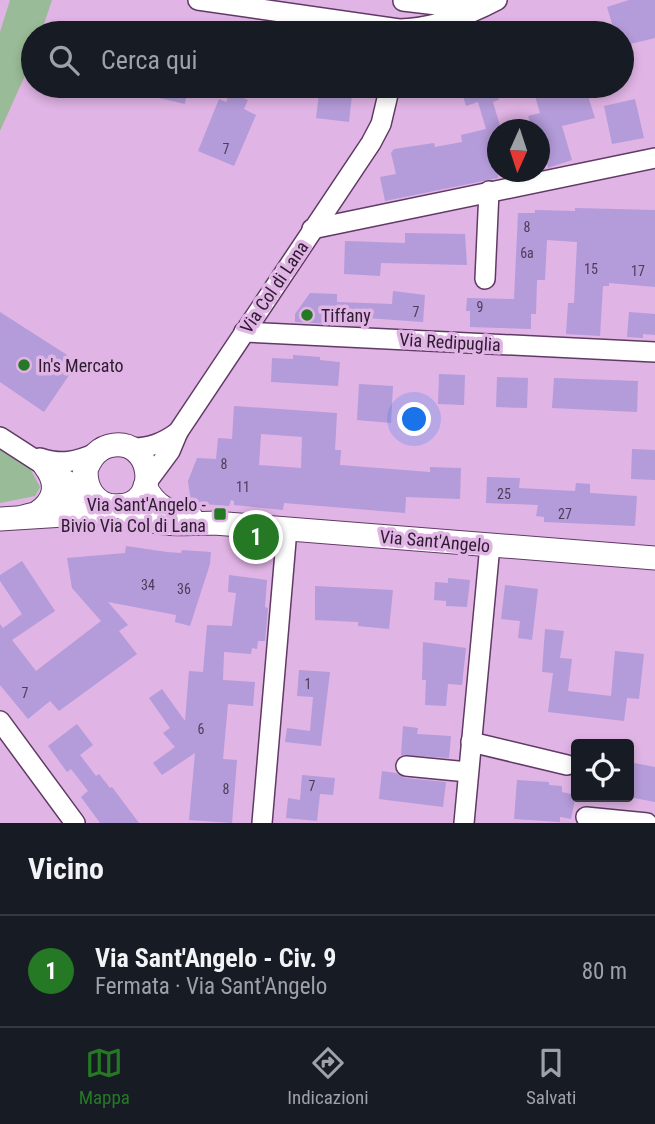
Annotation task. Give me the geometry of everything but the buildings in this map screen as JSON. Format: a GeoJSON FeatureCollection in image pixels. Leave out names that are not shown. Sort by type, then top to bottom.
{"type":"FeatureCollection","features":[{"type":"Feature","properties":{"kind":"street"},"geometry":{"type":"LineString","coordinates":[[198,0],[334,21]]}},
{"type":"Feature","properties":{"kind":"street"},"geometry":{"type":"LineString","coordinates":[[400,21],[403,0],[437,5],[497,0]]}},
{"type":"Feature","properties":{"kind":"street"},"geometry":{"type":"LineString","coordinates":[[444,21],[497,0]]}},
{"type":"Feature","properties":{"kind":"street","name":"Via Col di Lana"},"geometry":{"type":"LineString","coordinates":[[146,484],[371,143],[381,124],[387,98]]}},
{"type":"Feature","properties":{"kind":"street"},"geometry":{"type":"LineString","coordinates":[[312,229],[655,158]]}},
{"type":"Feature","properties":{"kind":"street"},"geometry":{"type":"LineString","coordinates":[[485,279],[489,191]]}},
{"type":"Feature","properties":{"kind":"street","name":"Via Redipuglia"},"geometry":{"type":"LineString","coordinates":[[244,332],[655,352]]}},
{"type":"Feature","properties":{"kind":"street"},"geometry":{"type":"LineString","coordinates":[[20,516],[59,507],[70,500],[79,488],[92,459],[111,445],[148,447],[164,443],[178,432]]}},
{"type":"Feature","properties":{"kind":"street"},"geometry":{"type":"LineString","coordinates":[[0,437],[79,488],[113,505]]}},
{"type":"Feature","properties":{"kind":"street","name":"Via Sant'Angelo"},"geometry":{"type":"LineString","coordinates":[[131,448],[145,464],[146,484],[156,503],[166,510],[214,523]]}},
{"type":"Feature","properties":{"kind":"street"},"geometry":{"type":"LineString","coordinates":[[38,461],[62,463],[92,459]]}},
{"type":"Feature","properties":{"kind":"street"},"geometry":{"type":"LineString","coordinates":[[92,459],[86,474],[89,489],[113,505]]}},
{"type":"Feature","properties":{"kind":"street"},"geometry":{"type":"LineString","coordinates":[[20,516],[45,507],[54,491],[52,475],[38,461]]}},
{"type":"Feature","properties":{"kind":"street"},"geometry":{"type":"LineString","coordinates":[[20,516],[96,513],[113,505],[135,500],[146,484]]}},
{"type":"Feature","properties":{"kind":"street","name":"Via Sant'Angelo"},"geometry":{"type":"LineString","coordinates":[[113,505],[144,520],[157,523],[214,523],[655,558]]}},
{"type":"Feature","properties":{"kind":"street"},"geometry":{"type":"LineString","coordinates":[[262,823],[287,529]]}},
{"type":"Feature","properties":{"kind":"street"},"geometry":{"type":"LineString","coordinates":[[464,823],[490,545]]}},
{"type":"Feature","properties":{"kind":"street"},"geometry":{"type":"LineString","coordinates":[[0,721],[75,823]]}},
{"type":"Feature","properties":{"kind":"street"},"geometry":{"type":"LineString","coordinates":[[471,742],[567,765]]}},
{"type":"Feature","properties":{"kind":"street"},"geometry":{"type":"LineString","coordinates":[[405,766],[468,772]]}},
{"type":"Feature","properties":{"kind":"street"},"geometry":{"type":"LineString","coordinates":[[586,817],[647,823]]}},
{"type":"Feature","properties":{"kind":"green space"},"geometry":{"type":"Polygon","coordinates":[[[10,0],[52,0],[45,21],[21,21],[21,84],[0,131],[0,32],[10,0]]]}},
{"type":"Feature","properties":{"kind":"green space"},"geometry":{"type":"Polygon","coordinates":[[[0,449],[28,465],[40,487],[35,496],[0,503],[0,449]]]}},
{"type":"Feature","properties":{"kind":"place","name":"Tiffany"},"geometry":{"type":"Point","coordinates":[307,315]}},
{"type":"Feature","properties":{"kind":"place","name":"In's Mercato"},"geometry":{"type":"Point","coordinates":[24,365]}},
{"type":"Feature","properties":{"kind":"place","name":"Via Sant'Angelo - Bivio Via Col di Lana"},"geometry":{"type":"Point","coordinates":[220,514]}},
{"type":"Feature","properties":{"kind":"place","name":"Via Sant'Angelo - Civ. 9"},"geometry":{"type":"Point","coordinates":[256,537]}}]}
